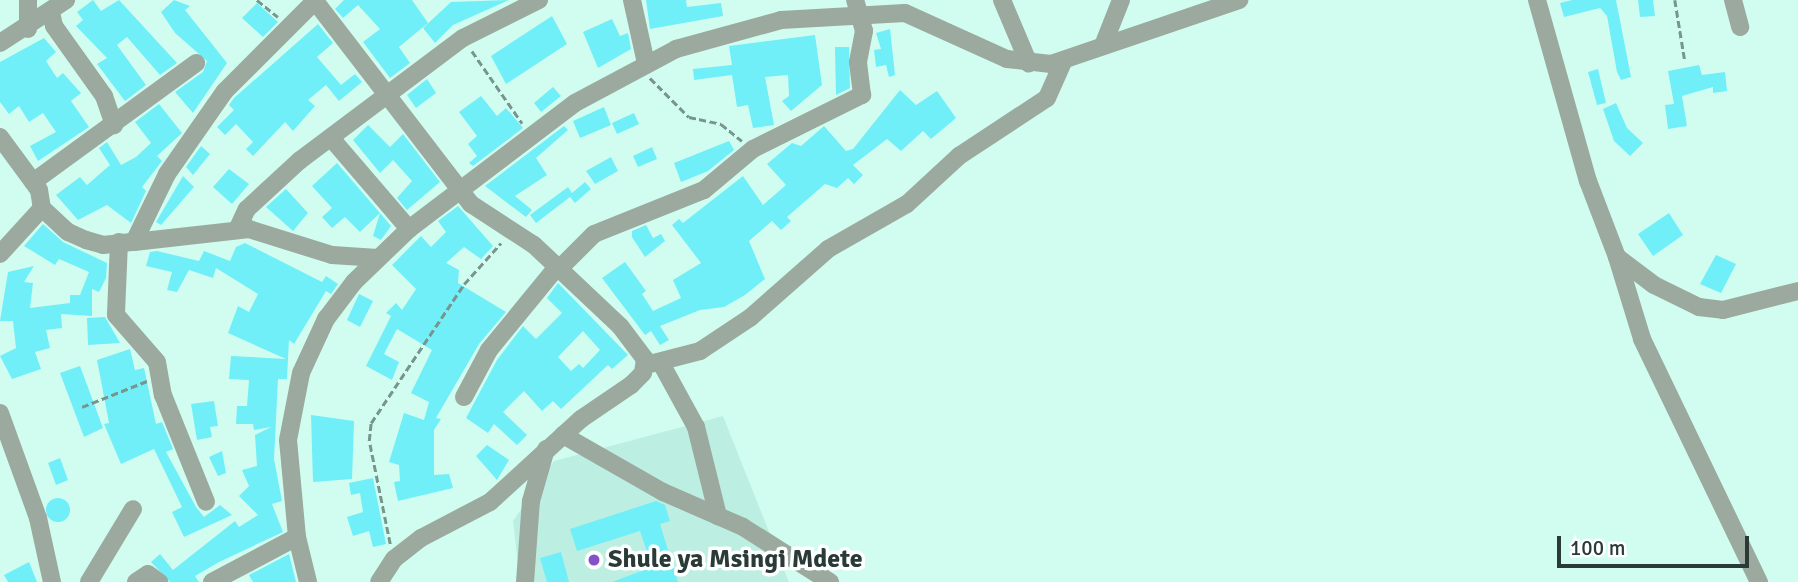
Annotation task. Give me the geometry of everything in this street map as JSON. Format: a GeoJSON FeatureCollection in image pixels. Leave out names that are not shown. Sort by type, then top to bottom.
{"type":"FeatureCollection","features":[{"type":"Feature","properties":{"kind":"street"},"geometry":{"type":"LineString","coordinates":[[28,29],[29,0]]}},
{"type":"Feature","properties":{"kind":"street"},"geometry":{"type":"LineString","coordinates":[[0,43],[28,29],[66,0]]}},
{"type":"Feature","properties":{"kind":"street"},"geometry":{"type":"LineString","coordinates":[[237,230],[264,192],[331,138],[463,38],[539,0]]}},
{"type":"Feature","properties":{"kind":"street"},"geometry":{"type":"LineString","coordinates":[[632,0],[643,64]]}},
{"type":"Feature","properties":{"kind":"street"},"geometry":{"type":"LineString","coordinates":[[1002,0],[1029,64]]}},
{"type":"Feature","properties":{"kind":"street"},"geometry":{"type":"LineString","coordinates":[[1104,43],[1121,0]]}},
{"type":"Feature","properties":{"kind":"street"},"geometry":{"type":"LineString","coordinates":[[308,582],[297,537],[288,440],[301,373],[326,319],[377,258],[409,229],[530,135],[643,64],[676,49],[782,20],[859,7],[918,16],[1029,64],[1063,62],[1104,43],[1240,0]]}},
{"type":"Feature","properties":{"kind":"street"},"geometry":{"type":"LineString","coordinates":[[1537,0],[1588,181],[1617,257],[1642,339],[1759,582]]}},
{"type":"Feature","properties":{"kind":"street"},"geometry":{"type":"LineString","coordinates":[[1732,0],[1740,27]]}},
{"type":"Feature","properties":{"kind":"street"},"geometry":{"type":"LineString","coordinates":[[206,502],[152,355],[116,315],[126,242],[206,116],[288,25],[316,1],[480,212],[558,268],[654,365],[696,427],[718,516]]}},
{"type":"Feature","properties":{"kind":"street"},"geometry":{"type":"LineString","coordinates":[[464,397],[489,350],[558,268],[594,234],[704,190],[752,151],[862,95],[858,62],[864,40],[859,7]]}},
{"type":"Feature","properties":{"kind":"street"},"geometry":{"type":"LineString","coordinates":[[51,12],[58,32],[104,96],[114,125]]}},
{"type":"Feature","properties":{"kind":"street"},"geometry":{"type":"LineString","coordinates":[[379,582],[394,559],[421,538],[490,502],[546,449],[654,365],[730,332],[811,261],[907,204],[958,156],[1047,97],[1063,62]]}},
{"type":"Feature","properties":{"kind":"street"},"geometry":{"type":"LineString","coordinates":[[33,182],[196,63]]}},
{"type":"Feature","properties":{"kind":"street"},"geometry":{"type":"LineString","coordinates":[[0,137],[33,182],[42,208],[68,232],[103,245],[177,242],[237,230],[332,255],[377,258]]}},
{"type":"Feature","properties":{"kind":"street"},"geometry":{"type":"LineString","coordinates":[[331,138],[409,229]]}},
{"type":"Feature","properties":{"kind":"street"},"geometry":{"type":"LineString","coordinates":[[0,254],[42,208]]}},
{"type":"Feature","properties":{"kind":"street"},"geometry":{"type":"LineString","coordinates":[[1617,257],[1654,285],[1699,307],[1723,310],[1798,292]]}},
{"type":"Feature","properties":{"kind":"street"},"geometry":{"type":"LineString","coordinates":[[0,414],[38,517],[52,582]]}},
{"type":"Feature","properties":{"kind":"street"},"geometry":{"type":"LineString","coordinates":[[564,435],[663,492],[718,516],[830,582]]}},
{"type":"Feature","properties":{"kind":"street"},"geometry":{"type":"LineString","coordinates":[[525,582],[531,501],[546,449]]}},
{"type":"Feature","properties":{"kind":"street"},"geometry":{"type":"LineString","coordinates":[[89,582],[133,509]]}},
{"type":"Feature","properties":{"kind":"street"},"geometry":{"type":"LineString","coordinates":[[212,582],[297,537]]}},
{"type":"Feature","properties":{"kind":"street"},"geometry":{"type":"LineString","coordinates":[[136,582],[148,574],[159,582]]}},
{"type":"Feature","properties":{"kind":"path"},"geometry":{"type":"LineString","coordinates":[[257,0],[288,25]]}},
{"type":"Feature","properties":{"kind":"path"},"geometry":{"type":"LineString","coordinates":[[1675,0],[1685,61]]}},
{"type":"Feature","properties":{"kind":"path"},"geometry":{"type":"LineString","coordinates":[[463,38],[530,135]]}},
{"type":"Feature","properties":{"kind":"path"},"geometry":{"type":"LineString","coordinates":[[643,64],[689,117],[730,129],[752,151]]}},
{"type":"Feature","properties":{"kind":"path"},"geometry":{"type":"LineString","coordinates":[[394,559],[369,441],[370,423],[464,284],[510,232]]}},
{"type":"Feature","properties":{"kind":"path"},"geometry":{"type":"LineString","coordinates":[[82,407],[161,379]]}},
{"type":"Feature","properties":{"kind":"shaded area"},"geometry":{"type":"Polygon","coordinates":[[[723,416],[789,582],[520,582],[513,521],[554,461],[723,416]]]}},
{"type":"Feature","properties":{"kind":"building"},"geometry":{"type":"Polygon","coordinates":[[[93,0],[101,11],[119,0],[177,63],[160,75],[127,37],[117,45],[146,85],[125,101],[97,64],[107,58],[76,26],[83,20],[77,12],[93,0]]]}},
{"type":"Feature","properties":{"kind":"building"},"geometry":{"type":"Polygon","coordinates":[[[174,0],[190,6],[185,10],[227,63],[193,113],[175,92],[203,72],[207,61],[175,33],[161,12],[174,0]]]}},
{"type":"Feature","properties":{"kind":"building"},"geometry":{"type":"Polygon","coordinates":[[[344,0],[412,0],[428,23],[399,47],[410,63],[390,78],[363,42],[380,29],[358,5],[343,18],[335,9],[344,0]]]}},
{"type":"Feature","properties":{"kind":"building"},"geometry":{"type":"Polygon","coordinates":[[[509,0],[453,25],[435,43],[423,28],[451,2],[509,0]]]}},
{"type":"Feature","properties":{"kind":"building"},"geometry":{"type":"Polygon","coordinates":[[[646,0],[686,0],[687,7],[721,3],[723,16],[650,29],[646,0]]]}},
{"type":"Feature","properties":{"kind":"building"},"geometry":{"type":"Polygon","coordinates":[[[1572,0],[1616,0],[1631,77],[1621,80],[1617,72],[1607,16],[1600,8],[1564,17],[1560,3],[1572,0]]]}},
{"type":"Feature","properties":{"kind":"building"},"geometry":{"type":"Polygon","coordinates":[[[1638,0],[1653,0],[1655,16],[1640,17],[1638,0]]]}},
{"type":"Feature","properties":{"kind":"building"},"geometry":{"type":"Polygon","coordinates":[[[257,3],[278,22],[263,37],[242,18],[257,3]]]}},
{"type":"Feature","properties":{"kind":"building"},"geometry":{"type":"Polygon","coordinates":[[[552,16],[567,44],[506,84],[491,56],[552,16]]]}},
{"type":"Feature","properties":{"kind":"building"},"geometry":{"type":"Polygon","coordinates":[[[612,19],[620,36],[628,33],[631,49],[598,68],[583,32],[612,19]]]}},
{"type":"Feature","properties":{"kind":"building"},"geometry":{"type":"Polygon","coordinates":[[[318,24],[333,43],[317,57],[341,85],[355,74],[362,82],[339,101],[326,85],[308,100],[315,106],[293,131],[285,122],[253,156],[246,149],[253,142],[236,124],[225,135],[217,127],[234,110],[229,105],[234,98],[318,24]]]}},
{"type":"Feature","properties":{"kind":"building"},"geometry":{"type":"Polygon","coordinates":[[[890,29],[895,75],[889,77],[886,65],[876,67],[874,50],[881,49],[876,33],[890,29]]]}},
{"type":"Feature","properties":{"kind":"building"},"geometry":{"type":"Polygon","coordinates":[[[815,35],[822,85],[791,111],[782,101],[789,96],[788,75],[765,77],[774,125],[753,128],[748,105],[737,107],[732,75],[694,80],[693,69],[732,65],[729,46],[815,35]]]}},
{"type":"Feature","properties":{"kind":"building"},"geometry":{"type":"Polygon","coordinates":[[[44,38],[56,52],[46,61],[57,78],[63,73],[81,93],[71,101],[89,127],[38,161],[30,146],[56,132],[43,113],[29,122],[19,106],[9,114],[0,102],[0,62],[44,38]]]}},
{"type":"Feature","properties":{"kind":"building"},"geometry":{"type":"Polygon","coordinates":[[[835,47],[849,47],[850,88],[836,95],[835,47]]]}},
{"type":"Feature","properties":{"kind":"building"},"geometry":{"type":"Polygon","coordinates":[[[1699,65],[1702,75],[1725,72],[1727,91],[1713,93],[1713,87],[1682,96],[1687,126],[1668,129],[1665,105],[1674,104],[1668,71],[1699,65]]]}},
{"type":"Feature","properties":{"kind":"building"},"geometry":{"type":"Polygon","coordinates":[[[1598,69],[1606,103],[1597,105],[1588,72],[1598,69]]]}},
{"type":"Feature","properties":{"kind":"building"},"geometry":{"type":"Polygon","coordinates":[[[427,79],[436,93],[416,108],[407,95],[427,79]]]}},
{"type":"Feature","properties":{"kind":"building"},"geometry":{"type":"Polygon","coordinates":[[[553,87],[561,96],[541,112],[534,103],[553,87]]]}},
{"type":"Feature","properties":{"kind":"building"},"geometry":{"type":"Polygon","coordinates":[[[900,90],[916,105],[937,91],[956,118],[931,139],[923,131],[901,151],[887,139],[853,165],[863,175],[854,184],[848,178],[837,188],[825,184],[787,217],[791,221],[781,230],[772,221],[749,241],[765,279],[745,295],[724,307],[700,310],[660,326],[669,340],[660,345],[651,331],[645,335],[602,278],[625,262],[646,291],[642,294],[653,311],[681,298],[673,280],[701,263],[672,225],[679,219],[683,223],[743,176],[763,205],[786,185],[767,164],[792,143],[801,146],[824,126],[846,151],[853,149],[900,90]]]}},
{"type":"Feature","properties":{"kind":"building"},"geometry":{"type":"Polygon","coordinates":[[[481,96],[497,116],[506,108],[523,128],[473,166],[469,163],[477,156],[468,144],[477,136],[459,112],[481,96]]]}},
{"type":"Feature","properties":{"kind":"building"},"geometry":{"type":"Polygon","coordinates":[[[1616,103],[1627,128],[1643,143],[1630,156],[1614,141],[1603,109],[1616,103]]]}},
{"type":"Feature","properties":{"kind":"building"},"geometry":{"type":"Polygon","coordinates":[[[159,104],[182,133],[157,156],[162,161],[142,187],[146,191],[131,223],[107,205],[78,220],[56,195],[80,177],[87,185],[110,165],[99,148],[107,142],[121,165],[136,157],[151,143],[135,122],[159,104]]]}},
{"type":"Feature","properties":{"kind":"building"},"geometry":{"type":"Polygon","coordinates":[[[604,107],[611,125],[580,138],[573,121],[604,107]]]}},
{"type":"Feature","properties":{"kind":"building"},"geometry":{"type":"Polygon","coordinates":[[[634,113],[639,124],[617,134],[612,123],[634,113]]]}},
{"type":"Feature","properties":{"kind":"building"},"geometry":{"type":"Polygon","coordinates":[[[368,125],[390,147],[403,134],[440,182],[407,210],[397,198],[412,181],[393,160],[380,173],[353,140],[368,125]]]}},
{"type":"Feature","properties":{"kind":"building"},"geometry":{"type":"Polygon","coordinates":[[[564,126],[568,130],[536,158],[547,175],[515,196],[532,210],[526,217],[485,186],[564,126]]]}},
{"type":"Feature","properties":{"kind":"building"},"geometry":{"type":"Polygon","coordinates":[[[729,141],[734,150],[708,171],[681,182],[674,163],[729,141]]]}},
{"type":"Feature","properties":{"kind":"building"},"geometry":{"type":"Polygon","coordinates":[[[201,146],[210,154],[193,175],[186,167],[201,146]]]}},
{"type":"Feature","properties":{"kind":"building"},"geometry":{"type":"Polygon","coordinates":[[[652,147],[657,159],[638,167],[633,156],[652,147]]]}},
{"type":"Feature","properties":{"kind":"building"},"geometry":{"type":"Polygon","coordinates":[[[611,157],[618,171],[595,184],[586,171],[611,157]]]}},
{"type":"Feature","properties":{"kind":"building"},"geometry":{"type":"Polygon","coordinates":[[[337,163],[380,213],[360,232],[345,217],[332,228],[322,217],[332,208],[312,186],[337,163]]]}},
{"type":"Feature","properties":{"kind":"building"},"geometry":{"type":"Polygon","coordinates":[[[229,169],[249,184],[232,204],[213,187],[229,169]]]}},
{"type":"Feature","properties":{"kind":"building"},"geometry":{"type":"Polygon","coordinates":[[[183,176],[194,187],[161,225],[156,222],[183,176]]]}},
{"type":"Feature","properties":{"kind":"building"},"geometry":{"type":"Polygon","coordinates":[[[585,182],[591,189],[575,203],[570,197],[536,223],[530,215],[568,187],[572,193],[585,182]]]}},
{"type":"Feature","properties":{"kind":"building"},"geometry":{"type":"Polygon","coordinates":[[[286,189],[308,213],[293,231],[266,207],[286,189]]]}},
{"type":"Feature","properties":{"kind":"building"},"geometry":{"type":"Polygon","coordinates":[[[458,206],[493,246],[481,259],[464,247],[446,263],[459,270],[458,283],[506,312],[479,344],[436,418],[441,419],[434,430],[434,475],[449,474],[453,488],[398,501],[394,482],[400,481],[399,465],[389,462],[404,413],[424,420],[429,402],[411,393],[432,350],[397,329],[384,354],[399,362],[392,380],[366,366],[391,316],[386,313],[396,303],[402,310],[416,289],[392,265],[421,236],[431,247],[446,232],[438,221],[458,206]]]}},
{"type":"Feature","properties":{"kind":"building"},"geometry":{"type":"Polygon","coordinates":[[[380,213],[391,226],[381,240],[373,236],[380,213]]]}},
{"type":"Feature","properties":{"kind":"building"},"geometry":{"type":"Polygon","coordinates":[[[1669,213],[1683,235],[1653,256],[1638,234],[1669,213]]]}},
{"type":"Feature","properties":{"kind":"building"},"geometry":{"type":"Polygon","coordinates":[[[43,224],[63,242],[107,263],[106,278],[99,292],[92,289],[92,316],[61,314],[62,328],[46,330],[50,348],[35,352],[41,369],[12,379],[0,356],[16,348],[13,321],[0,321],[8,272],[34,266],[24,282],[33,283],[30,308],[70,303],[70,295],[80,295],[89,272],[59,259],[55,265],[24,246],[43,224]]]}},
{"type":"Feature","properties":{"kind":"building"},"geometry":{"type":"Polygon","coordinates":[[[646,225],[653,238],[661,234],[665,241],[645,257],[632,237],[632,231],[646,225]]]}},
{"type":"Feature","properties":{"kind":"building"},"geometry":{"type":"Polygon","coordinates":[[[245,243],[322,282],[326,276],[338,284],[331,294],[326,291],[294,344],[289,340],[287,379],[278,379],[274,459],[282,501],[272,504],[283,532],[195,576],[199,582],[170,582],[151,562],[160,554],[173,570],[235,521],[239,527],[258,515],[239,496],[249,486],[242,470],[257,466],[255,435],[271,427],[254,430],[253,424],[236,424],[237,406],[247,406],[249,380],[229,379],[231,356],[286,359],[228,333],[238,306],[249,312],[258,294],[216,268],[213,278],[189,270],[177,292],[167,290],[172,272],[146,266],[150,252],[157,251],[199,261],[204,251],[230,261],[236,247],[245,243]]]}},
{"type":"Feature","properties":{"kind":"building"},"geometry":{"type":"Polygon","coordinates":[[[1716,255],[1736,264],[1721,293],[1700,284],[1716,255]]]}},
{"type":"Feature","properties":{"kind":"building"},"geometry":{"type":"Polygon","coordinates":[[[558,283],[628,355],[612,369],[608,365],[561,409],[553,401],[542,411],[524,391],[503,412],[527,435],[517,445],[494,424],[488,433],[466,418],[497,360],[523,326],[536,339],[562,313],[547,298],[558,283]],[[583,331],[558,357],[571,371],[579,364],[583,368],[600,350],[583,331]]]}},
{"type":"Feature","properties":{"kind":"building"},"geometry":{"type":"Polygon","coordinates":[[[359,294],[373,301],[360,327],[347,320],[359,294]]]}},
{"type":"Feature","properties":{"kind":"building"},"geometry":{"type":"Polygon","coordinates":[[[105,317],[120,343],[88,345],[87,318],[105,317]]]}},
{"type":"Feature","properties":{"kind":"building"},"geometry":{"type":"Polygon","coordinates":[[[130,349],[135,370],[144,368],[156,424],[162,422],[173,449],[166,452],[196,507],[204,517],[220,505],[232,515],[184,537],[172,512],[182,507],[154,449],[121,464],[104,424],[109,423],[97,360],[130,349]]]}},
{"type":"Feature","properties":{"kind":"building"},"geometry":{"type":"Polygon","coordinates":[[[80,366],[103,428],[84,437],[60,373],[80,366]]]}},
{"type":"Feature","properties":{"kind":"building"},"geometry":{"type":"Polygon","coordinates":[[[214,401],[218,426],[210,427],[212,437],[197,440],[191,404],[214,401]]]}},
{"type":"Feature","properties":{"kind":"building"},"geometry":{"type":"Polygon","coordinates":[[[311,415],[354,421],[352,479],[313,482],[311,415]]]}},
{"type":"Feature","properties":{"kind":"building"},"geometry":{"type":"Polygon","coordinates":[[[487,445],[509,460],[497,480],[476,456],[487,445]]]}},
{"type":"Feature","properties":{"kind":"building"},"geometry":{"type":"Polygon","coordinates":[[[222,451],[226,473],[218,476],[209,457],[222,451]]]}},
{"type":"Feature","properties":{"kind":"building"},"geometry":{"type":"Polygon","coordinates":[[[60,458],[68,480],[56,485],[48,463],[60,458]]]}},
{"type":"Feature","properties":{"kind":"building"},"geometry":{"type":"Polygon","coordinates":[[[373,478],[386,544],[373,547],[369,531],[353,536],[347,517],[363,512],[360,493],[351,495],[349,483],[373,478]]]}},
{"type":"Feature","properties":{"kind":"building"},"geometry":{"type":"Polygon","coordinates":[[[58,498],[66,502],[70,510],[66,518],[58,522],[50,518],[46,510],[50,502],[58,498]]]}},
{"type":"Feature","properties":{"kind":"building"},"geometry":{"type":"Polygon","coordinates":[[[656,501],[665,505],[670,521],[660,524],[678,582],[612,582],[652,567],[640,531],[577,551],[570,529],[656,501]]]}},
{"type":"Feature","properties":{"kind":"building"},"geometry":{"type":"Polygon","coordinates":[[[561,552],[569,582],[547,582],[540,558],[561,552]]]}},
{"type":"Feature","properties":{"kind":"building"},"geometry":{"type":"Polygon","coordinates":[[[289,554],[296,582],[253,582],[249,575],[289,554]]]}},
{"type":"Feature","properties":{"kind":"building"},"geometry":{"type":"Polygon","coordinates":[[[29,562],[37,582],[8,582],[4,575],[29,562]]]}},
{"type":"Feature","properties":{"kind":"place","name":"Shule ya Msingi Mdete"},"geometry":{"type":"Point","coordinates":[594,560]}}]}
